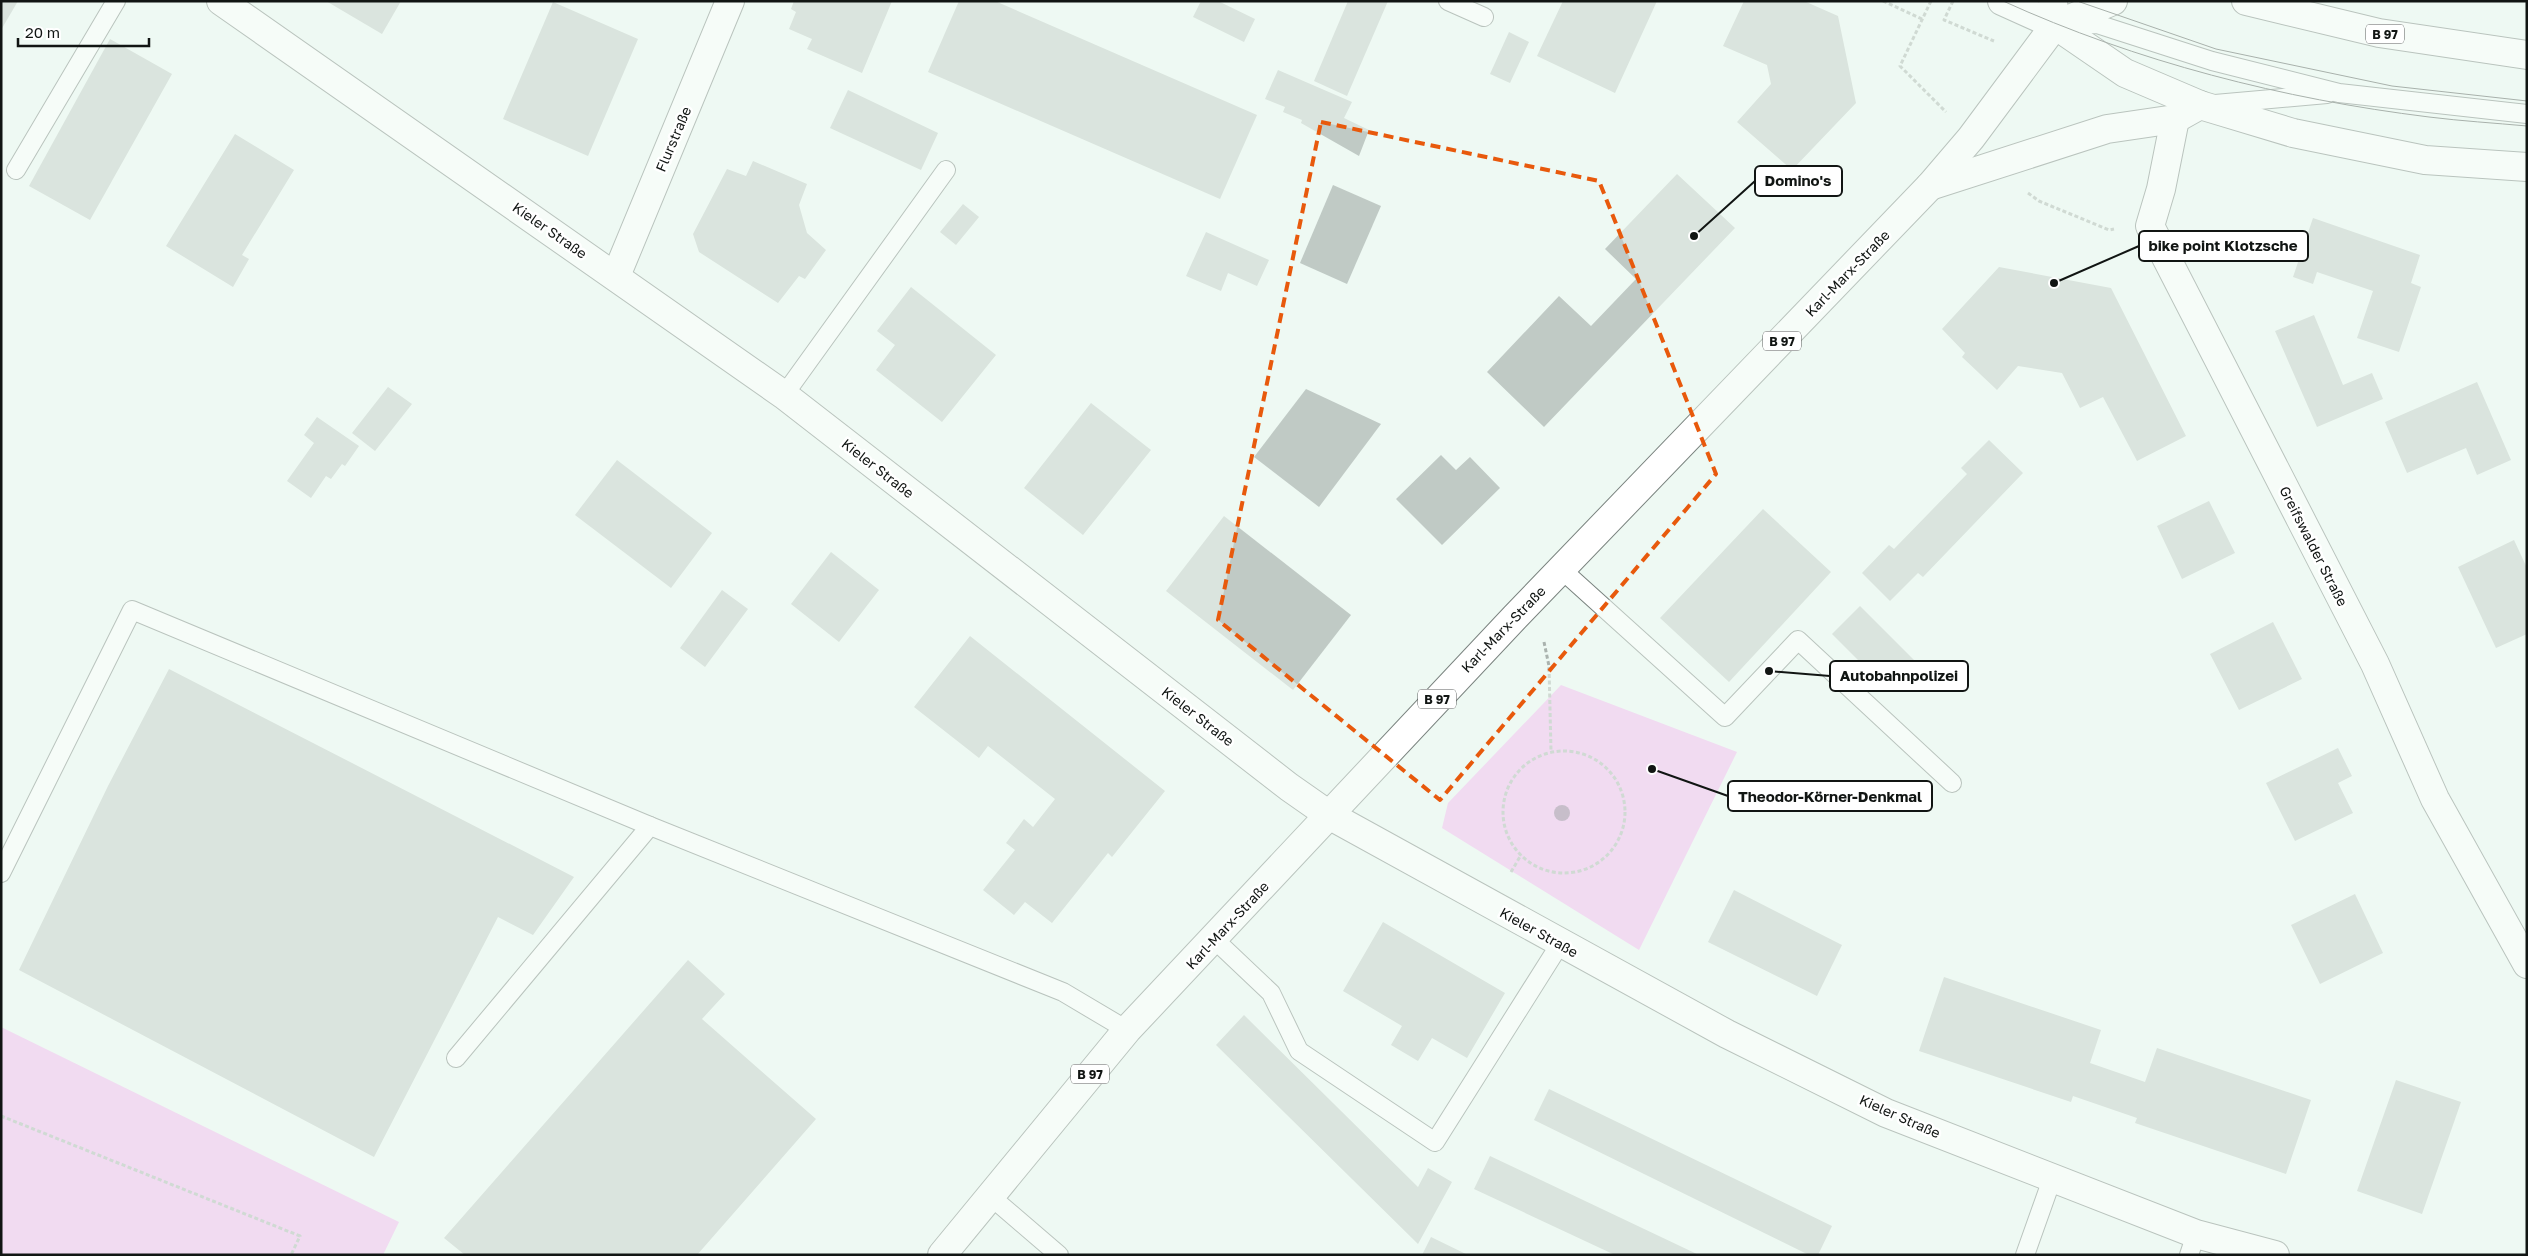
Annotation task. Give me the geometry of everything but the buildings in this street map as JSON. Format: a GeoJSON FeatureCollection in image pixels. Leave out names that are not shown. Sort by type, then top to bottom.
{"type":"FeatureCollection","features":[{"type":"Feature","properties":{"kind":"street","name":"Kieler Straße"},"geometry":{"type":"LineString","coordinates":[[221,1],[784,395],[1329,815],[1560,944],[1727,1034],[1886,1113],[2052,1179],[2192,1244],[2275,1255]]}},
{"type":"Feature","properties":{"kind":"street","name":"Flurstraße"},"geometry":{"type":"LineString","coordinates":[[616,276],[730,1]]}},
{"type":"Feature","properties":{"kind":"street"},"geometry":{"type":"LineString","coordinates":[[2002,1],[2054,13],[2114,1]]}},
{"type":"Feature","properties":{"kind":"street","name":"B 97"},"geometry":{"type":"LineString","coordinates":[[2246,1],[2379,33],[2527,55]]}},
{"type":"Feature","properties":{"kind":"street"},"geometry":{"type":"LineString","coordinates":[[2054,13],[2125,73],[2200,105],[2293,133],[2424,160],[2527,167]]}},
{"type":"Feature","properties":{"kind":"street","name":"Karl-Marx-Straße"},"geometry":{"type":"LineString","coordinates":[[942,1255],[989,1195],[1127,1030],[1561,569],[1930,186],[1971,138],[2054,13]]}},
{"type":"Feature","properties":{"kind":"street","name":"Karl-Marx-Straße"},"geometry":{"type":"LineString","coordinates":[[1930,186],[2107,129],[2175,119],[2200,105]]}},
{"type":"Feature","properties":{"kind":"street","name":"Greifswalder Straße"},"geometry":{"type":"LineString","coordinates":[[2175,119],[2161,189],[2150,226],[2375,664],[2435,799],[2527,964]]}},
{"type":"Feature","properties":{"kind":"lane"},"geometry":{"type":"LineString","coordinates":[[16,170],[116,1]]}},
{"type":"Feature","properties":{"kind":"lane"},"geometry":{"type":"LineString","coordinates":[[1448,1],[1484,17]]}},
{"type":"Feature","properties":{"kind":"lane"},"geometry":{"type":"LineString","coordinates":[[2054,13],[2097,24],[2212,61],[2339,93],[2527,114]]}},
{"type":"Feature","properties":{"kind":"lane"},"geometry":{"type":"LineString","coordinates":[[2200,105],[2339,93]]}},
{"type":"Feature","properties":{"kind":"lane"},"geometry":{"type":"LineString","coordinates":[[784,395],[946,170]]}},
{"type":"Feature","properties":{"kind":"lane"},"geometry":{"type":"LineString","coordinates":[[1561,569],[1725,717],[1798,640],[1952,783]]}},
{"type":"Feature","properties":{"kind":"lane"},"geometry":{"type":"LineString","coordinates":[[1,873],[132,610],[650,826],[1063,992],[1127,1030]]}},
{"type":"Feature","properties":{"kind":"lane"},"geometry":{"type":"LineString","coordinates":[[456,1058],[650,826]]}},
{"type":"Feature","properties":{"kind":"lane"},"geometry":{"type":"LineString","coordinates":[[1214,939],[1271,993],[1299,1050],[1435,1142],[1560,944]]}},
{"type":"Feature","properties":{"kind":"lane"},"geometry":{"type":"LineString","coordinates":[[2025,1255],[2052,1179]]}},
{"type":"Feature","properties":{"kind":"lane"},"geometry":{"type":"LineString","coordinates":[[989,1195],[1059,1255]]}},
{"type":"Feature","properties":{"kind":"path"},"geometry":{"type":"LineString","coordinates":[[1884,1],[1922,19]]}},
{"type":"Feature","properties":{"kind":"path"},"geometry":{"type":"LineString","coordinates":[[1931,1],[1900,66],[1949,115]]}},
{"type":"Feature","properties":{"kind":"path"},"geometry":{"type":"LineString","coordinates":[[1944,20],[1953,1]]}},
{"type":"Feature","properties":{"kind":"path"},"geometry":{"type":"LineString","coordinates":[[1546,647],[1549,666],[1551,752]]}},
{"type":"Feature","properties":{"kind":"path"},"geometry":{"type":"LineString","coordinates":[[1572,751],[1592,757],[1609,769],[1621,787],[1626,808],[1624,829],[1614,848],[1599,862],[1580,872],[1559,873],[1538,868],[1510,841],[1504,823],[1503,804],[1509,786],[1518,771],[1533,758],[1551,752],[1572,751]]}},
{"type":"Feature","properties":{"kind":"path"},"geometry":{"type":"LineString","coordinates":[[1,1116],[300,1236],[291,1255]]}},
{"type":"Feature","properties":{"kind":"highlighted area"},"geometry":{"type":"Polygon","coordinates":[[[1321,122],[1599,181],[1716,474],[1440,800],[1218,620],[1321,122]]]}},
{"type":"Feature","properties":{"kind":"shaded area"},"geometry":{"type":"Polygon","coordinates":[[[1561,685],[1737,752],[1639,950],[1442,828],[1448,803],[1561,685]]]}},
{"type":"Feature","properties":{"kind":"shaded area"},"geometry":{"type":"Polygon","coordinates":[[[1,1027],[399,1222],[383,1255],[1,1255],[1,1027]]]}},
{"type":"Feature","properties":{"kind":"tram line"},"geometry":{"type":"LineString","coordinates":[[2003,1],[2054,23],[2158,60],[2265,88],[2374,109],[2441,118],[2527,126]]}},
{"type":"Feature","properties":{"kind":"tram line"},"geometry":{"type":"LineString","coordinates":[[2077,1],[2216,49],[2392,86],[2527,101]]}},
{"type":"Feature","properties":{"kind":"place","name":"Domino's"},"geometry":{"type":"Point","coordinates":[1694,236]}},
{"type":"Feature","properties":{"kind":"place","name":"bike point Klotzsche"},"geometry":{"type":"Point","coordinates":[2054,283]}},
{"type":"Feature","properties":{"kind":"place","name":"Autobahnpolizei"},"geometry":{"type":"Point","coordinates":[1769,671]}},
{"type":"Feature","properties":{"kind":"place","name":"Theodor-Körner-Denkmal"},"geometry":{"type":"Point","coordinates":[1652,769]}}]}
